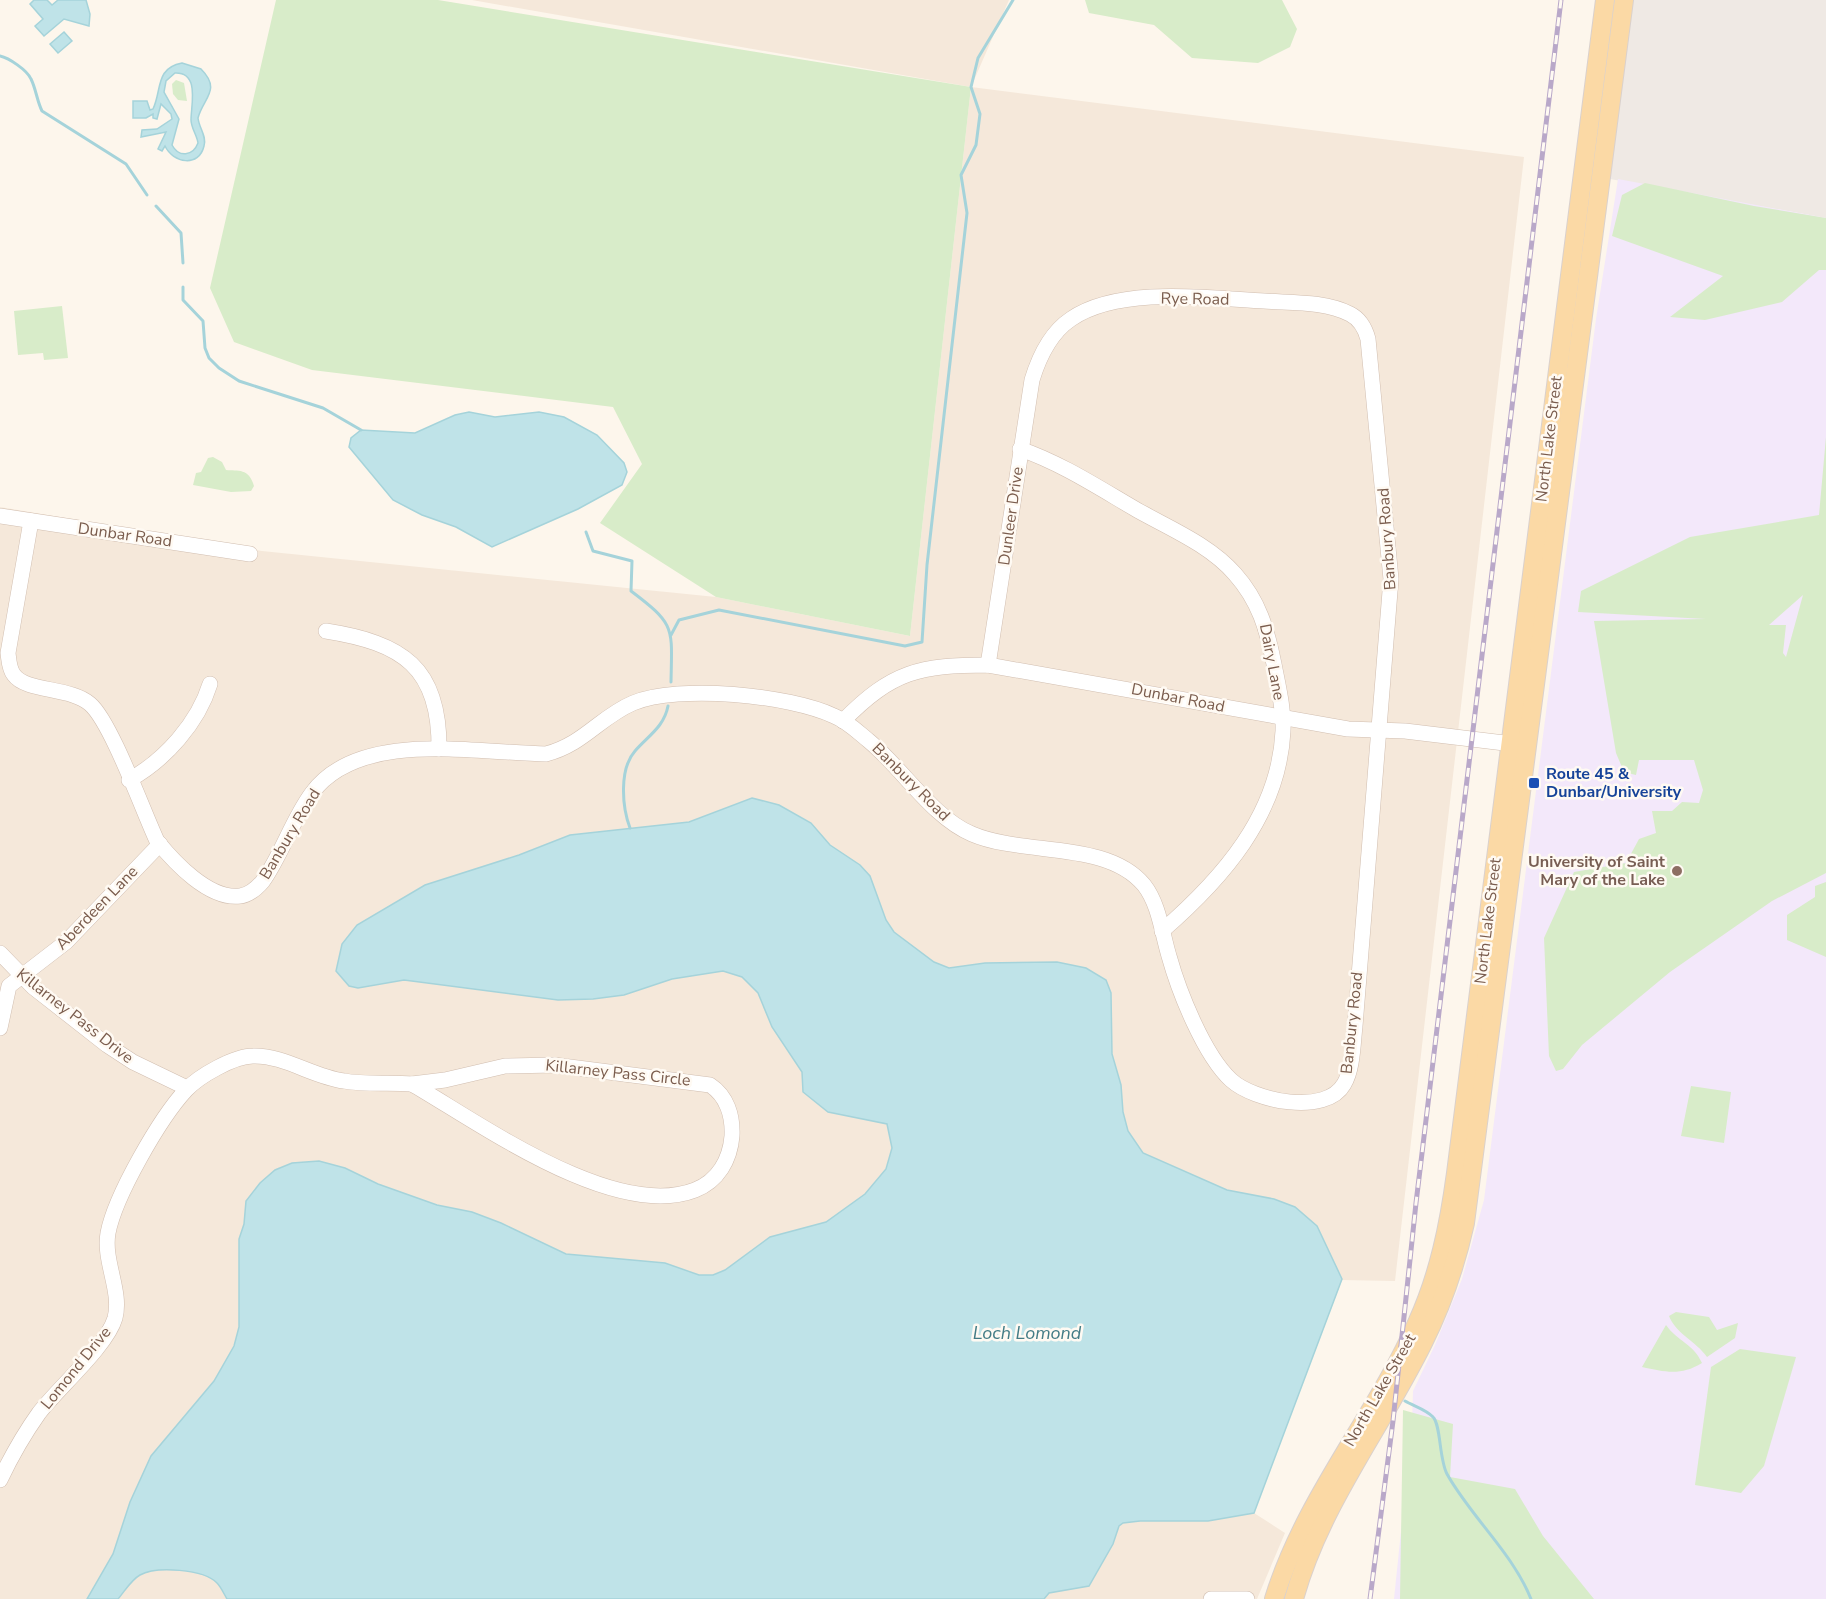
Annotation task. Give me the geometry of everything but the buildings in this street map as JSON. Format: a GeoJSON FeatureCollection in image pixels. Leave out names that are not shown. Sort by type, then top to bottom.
{"type":"FeatureCollection","features":[{"type":"Feature","properties":{"kind":"main road"},"geometry":{"type":"LineString","coordinates":[[1588,208],[1605,0]]}},
{"type":"Feature","properties":{"kind":"main road"},"geometry":{"type":"LineString","coordinates":[[1588,208],[1624,0]]}},
{"type":"Feature","properties":{"kind":"main road","name":"North Lake Street"},"geometry":{"type":"LineString","coordinates":[[1294,1599],[1313,1542],[1331,1505],[1423,1343],[1446,1288],[1461,1242],[1472,1185],[1520,745],[1588,208]]}},
{"type":"Feature","properties":{"kind":"main road","name":"North Lake Street"},"geometry":{"type":"LineString","coordinates":[[1274,1599],[1290,1556],[1314,1504],[1408,1343],[1428,1298],[1442,1254],[1454,1190],[1520,745]]}},
{"type":"Feature","properties":{"kind":"street","name":"Rye Road"},"geometry":{"type":"LineString","coordinates":[[1036,368],[1047,344],[1070,320],[1095,308],[1134,300],[1213,298],[1328,307],[1359,320],[1366,329],[1368,339]]}},
{"type":"Feature","properties":{"kind":"street","name":"Banbury Road"},"geometry":{"type":"LineString","coordinates":[[31,521],[8,653],[11,671],[22,682],[71,693],[92,705],[110,736],[160,844],[208,888],[222,894],[242,896],[254,890],[275,865],[302,808],[328,776],[359,760],[412,748],[546,754],[564,749],[581,740],[618,711],[633,703],[655,696],[677,694],[769,699],[818,710],[843,721],[890,758],[951,823],[972,834],[994,842],[1098,859],[1124,867],[1146,888],[1155,905],[1173,971],[1192,1015],[1208,1047],[1233,1081],[1255,1094],[1292,1102],[1314,1102],[1332,1097],[1346,1080],[1355,1026],[1391,579],[1368,339]]}},
{"type":"Feature","properties":{"kind":"street","name":"Dunleer Drive"},"geometry":{"type":"LineString","coordinates":[[988,665],[1020,449],[1036,368]]}},
{"type":"Feature","properties":{"kind":"street","name":"Dairy Lane"},"geometry":{"type":"LineString","coordinates":[[1020,449],[1050,461],[1182,535],[1234,572],[1256,602],[1267,629],[1282,718],[1279,761],[1271,791],[1257,822],[1211,885],[1162,931]]}},
{"type":"Feature","properties":{"kind":"street","name":"Dunbar Road"},"geometry":{"type":"LineString","coordinates":[[0,516],[250,554]]}},
{"type":"Feature","properties":{"kind":"street"},"geometry":{"type":"LineString","coordinates":[[326,631],[375,641],[399,652],[415,667],[427,684],[436,704],[439,749]]}},
{"type":"Feature","properties":{"kind":"street","name":"Dunbar Road"},"geometry":{"type":"LineString","coordinates":[[843,721],[890,681],[904,674],[948,665],[988,665],[1348,729],[1520,745]]}},
{"type":"Feature","properties":{"kind":"street"},"geometry":{"type":"LineString","coordinates":[[129,780],[172,745],[186,729],[198,714],[210,684]]}},
{"type":"Feature","properties":{"kind":"street","name":"Aberdeen Lane"},"geometry":{"type":"LineString","coordinates":[[0,1028],[9,987],[66,942],[160,844]]}},
{"type":"Feature","properties":{"kind":"street","name":"Killarney Pass Drive"},"geometry":{"type":"LineString","coordinates":[[0,953],[21,976],[107,1046],[133,1062],[187,1088]]}},
{"type":"Feature","properties":{"kind":"street","name":"Killarney Pass Circle"},"geometry":{"type":"LineString","coordinates":[[187,1088],[237,1058],[251,1056],[273,1058],[304,1071],[345,1082],[412,1084],[445,1080],[505,1066],[551,1065],[701,1082],[717,1089],[730,1114],[731,1148],[722,1169],[704,1186],[681,1195],[646,1194],[586,1181],[556,1167],[412,1084]]}},
{"type":"Feature","properties":{"kind":"street","name":"Lomond Drive"},"geometry":{"type":"LineString","coordinates":[[0,1480],[39,1414],[87,1360],[115,1319],[116,1305],[107,1247],[111,1219],[131,1177],[187,1088]]}},
{"type":"Feature","properties":{"kind":"street"},"geometry":{"type":"LineString","coordinates":[[1210,1599],[1247,1599]]}},
{"type":"Feature","properties":{"kind":"shaded area"},"geometry":{"type":"Polygon","coordinates":[[[472,0],[1009,0],[971,87],[472,0]]]}},
{"type":"Feature","properties":{"kind":"shaded area"},"geometry":{"type":"Polygon","coordinates":[[[1610,0],[1826,0],[1826,218],[1588,175],[1610,0]]]}},
{"type":"Feature","properties":{"kind":"shaded area"},"geometry":{"type":"Polygon","coordinates":[[[971,87],[1524,157],[1395,1281],[1342,1280],[1254,1513],[1285,1533],[1257,1599],[0,1599],[0,507],[262,551],[716,597],[910,636],[971,87]]]}},
{"type":"Feature","properties":{"kind":"shaded area","name":"University of Saint Mary of the Lake"},"geometry":{"type":"Polygon","coordinates":[[[1618,179],[1826,218],[1826,1599],[1394,1599],[1412,1425],[1413,1391],[1462,1279],[1484,1200],[1596,319],[1618,179]]]}},
{"type":"Feature","properties":{"kind":"green space"},"geometry":{"type":"Polygon","coordinates":[[[276,0],[438,0],[971,87],[910,636],[716,597],[600,523],[642,464],[613,407],[312,370],[234,342],[210,288],[276,0]]]}},
{"type":"Feature","properties":{"kind":"green space"},"geometry":{"type":"Polygon","coordinates":[[[1085,0],[1282,0],[1297,29],[1290,47],[1258,63],[1192,58],[1154,25],[1089,13],[1085,0]]]}},
{"type":"Feature","properties":{"kind":"green space"},"geometry":{"type":"Polygon","coordinates":[[[176,80],[184,83],[187,101],[178,100],[173,94],[172,84],[176,80]]]}},
{"type":"Feature","properties":{"kind":"green space"},"geometry":{"type":"Polygon","coordinates":[[[1645,183],[1754,206],[1826,218],[1826,270],[1819,270],[1782,302],[1705,320],[1670,317],[1723,276],[1612,236],[1622,195],[1645,183]]]}},
{"type":"Feature","properties":{"kind":"green space"},"geometry":{"type":"Polygon","coordinates":[[[62,306],[68,358],[44,360],[43,353],[18,355],[14,311],[62,306]]]}},
{"type":"Feature","properties":{"kind":"green space"},"geometry":{"type":"Polygon","coordinates":[[[1826,437],[1826,873],[1772,901],[1670,972],[1582,1045],[1563,1069],[1556,1071],[1549,1056],[1544,938],[1574,872],[1626,863],[1639,839],[1656,833],[1652,811],[1672,811],[1682,802],[1699,803],[1703,790],[1694,760],[1639,760],[1636,775],[1624,772],[1616,753],[1594,621],[1706,619],[1578,612],[1581,591],[1690,537],[1819,515],[1826,437]],[[1803,595],[1769,625],[1786,625],[1783,653],[1786,657],[1803,595]]]}},
{"type":"Feature","properties":{"kind":"green space"},"geometry":{"type":"Polygon","coordinates":[[[213,457],[222,462],[226,470],[246,473],[254,486],[251,491],[231,492],[193,485],[196,473],[201,472],[208,458],[213,457]]]}},
{"type":"Feature","properties":{"kind":"green space"},"geometry":{"type":"Polygon","coordinates":[[[1826,882],[1826,957],[1787,940],[1787,915],[1815,897],[1815,886],[1826,882]]]}},
{"type":"Feature","properties":{"kind":"green space"},"geometry":{"type":"Polygon","coordinates":[[[1691,1086],[1731,1092],[1724,1143],[1681,1136],[1691,1086]]]}},
{"type":"Feature","properties":{"kind":"green space"},"geometry":{"type":"Polygon","coordinates":[[[1676,1312],[1709,1317],[1717,1330],[1738,1323],[1735,1338],[1707,1357],[1672,1322],[1669,1316],[1676,1312]]]}},
{"type":"Feature","properties":{"kind":"green space"},"geometry":{"type":"Polygon","coordinates":[[[1666,1325],[1694,1351],[1702,1363],[1680,1371],[1642,1367],[1666,1325]]]}},
{"type":"Feature","properties":{"kind":"green space"},"geometry":{"type":"Polygon","coordinates":[[[1740,1349],[1796,1357],[1764,1466],[1741,1493],[1695,1485],[1711,1367],[1740,1349]]]}},
{"type":"Feature","properties":{"kind":"green space"},"geometry":{"type":"Polygon","coordinates":[[[1403,1410],[1453,1424],[1450,1477],[1515,1489],[1543,1536],[1594,1599],[1400,1599],[1403,1410]]]}},
{"type":"Feature","properties":{"kind":"water"},"geometry":{"type":"Polygon","coordinates":[[[34,0],[47,0],[52,5],[58,0],[86,0],[90,14],[89,26],[64,19],[44,36],[35,26],[43,19],[30,4],[34,0]]]}},
{"type":"Feature","properties":{"kind":"water"},"geometry":{"type":"Polygon","coordinates":[[[64,32],[72,41],[58,53],[50,44],[64,32]]]}},
{"type":"Feature","properties":{"kind":"water"},"geometry":{"type":"Polygon","coordinates":[[[182,63],[201,69],[210,83],[209,94],[198,118],[204,146],[197,158],[192,160],[186,161],[174,156],[165,146],[162,151],[158,149],[166,132],[141,137],[142,130],[157,129],[172,119],[171,114],[161,104],[157,119],[153,118],[153,114],[146,118],[133,118],[133,101],[147,101],[150,110],[153,109],[163,75],[173,66],[182,63]],[[175,73],[166,81],[164,92],[179,119],[172,145],[178,152],[186,154],[193,151],[198,143],[191,123],[193,98],[191,83],[183,74],[175,73]]]}},
{"type":"Feature","properties":{"kind":"water"},"geometry":{"type":"Polygon","coordinates":[[[469,412],[495,417],[539,412],[564,417],[597,435],[624,463],[627,472],[622,485],[578,509],[492,547],[456,527],[422,515],[393,500],[349,447],[351,438],[361,430],[415,433],[455,415],[469,412]]]}},
{"type":"Feature","properties":{"kind":"water","name":"Loch Lomond"},"geometry":{"type":"Polygon","coordinates":[[[752,798],[779,805],[811,823],[830,845],[860,865],[870,876],[886,920],[894,932],[934,962],[949,968],[985,963],[1057,962],[1086,968],[1106,980],[1111,993],[1112,1054],[1121,1085],[1123,1112],[1128,1131],[1143,1153],[1227,1190],[1274,1199],[1295,1207],[1317,1226],[1342,1279],[1254,1513],[1208,1521],[1123,1523],[1119,1526],[1113,1544],[1089,1586],[1049,1593],[1044,1599],[227,1599],[211,1578],[180,1570],[157,1570],[137,1577],[118,1599],[87,1599],[113,1554],[130,1502],[151,1456],[214,1381],[234,1346],[239,1327],[239,1239],[244,1224],[246,1201],[260,1183],[275,1170],[292,1163],[319,1161],[345,1168],[378,1184],[437,1205],[472,1212],[566,1254],[665,1263],[699,1275],[713,1275],[725,1270],[770,1237],[826,1222],[865,1194],[886,1169],[892,1148],[887,1124],[828,1112],[803,1092],[802,1072],[772,1027],[758,993],[742,977],[723,971],[672,979],[624,995],[558,1000],[404,980],[358,988],[349,986],[336,971],[342,944],[357,925],[425,885],[519,855],[570,835],[689,822],[752,798]]]}},
{"type":"Feature","properties":{"kind":"waterway"},"geometry":{"type":"LineString","coordinates":[[671,635],[679,620],[719,610],[905,646],[922,642],[927,565],[967,213],[961,175],[976,145],[980,114],[971,87],[978,58],[1013,0]]}},
{"type":"Feature","properties":{"kind":"waterway"},"geometry":{"type":"LineString","coordinates":[[0,56],[26,72],[33,83],[42,111],[126,164],[147,195]]}},
{"type":"Feature","properties":{"kind":"waterway"},"geometry":{"type":"LineString","coordinates":[[156,206],[181,233],[183,263]]}},
{"type":"Feature","properties":{"kind":"waterway"},"geometry":{"type":"LineString","coordinates":[[183,287],[183,300],[203,321],[205,348],[209,358],[219,368],[239,381],[323,408],[361,430]]}},
{"type":"Feature","properties":{"kind":"waterway"},"geometry":{"type":"LineString","coordinates":[[586,532],[593,551],[632,561],[631,591],[664,620],[671,638],[671,682]]}},
{"type":"Feature","properties":{"kind":"waterway"},"geometry":{"type":"LineString","coordinates":[[630,828],[624,799],[626,768],[635,751],[659,726],[668,706]]}},
{"type":"Feature","properties":{"kind":"waterway"},"geometry":{"type":"LineString","coordinates":[[1405,1401],[1424,1410],[1436,1421],[1447,1474],[1513,1566],[1531,1599]]}},
{"type":"Feature","properties":{"kind":"railway"},"geometry":{"type":"LineString","coordinates":[[1370,1599],[1561,0]]}},
{"type":"Feature","properties":{"kind":"place","name":"Route 45 & Dunbar/University"},"geometry":{"type":"Point","coordinates":[1534,783]}},
{"type":"Feature","properties":{"kind":"place","name":"University of Saint Mary of the Lake"},"geometry":{"type":"Point","coordinates":[1677,871]}}]}
